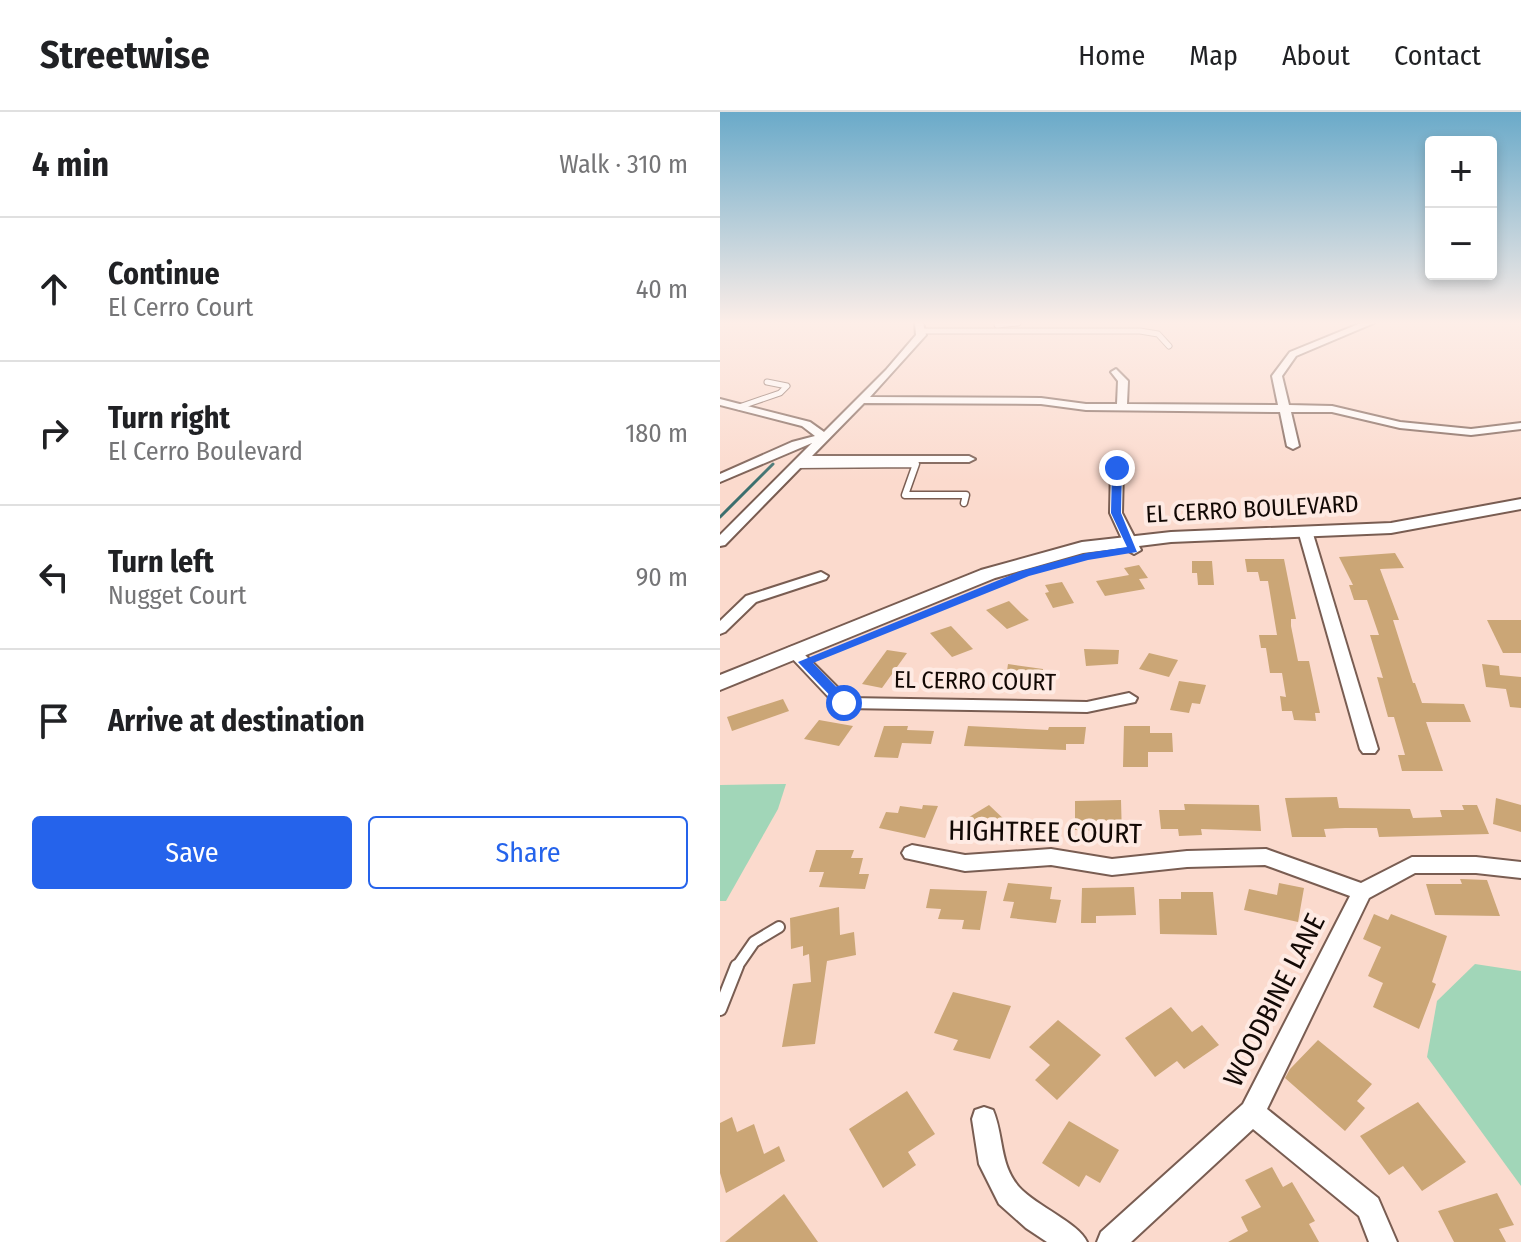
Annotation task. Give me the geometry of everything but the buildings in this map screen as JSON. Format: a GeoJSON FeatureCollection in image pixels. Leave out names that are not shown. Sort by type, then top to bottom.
{"type":"FeatureCollection","features":[{"type":"Feature","properties":{"kind":"street"},"geometry":{"type":"LineString","coordinates":[[720,542],[885,376]]}},
{"type":"Feature","properties":{"kind":"street"},"geometry":{"type":"LineString","coordinates":[[1119,376],[1123,381],[1122,407]]}},
{"type":"Feature","properties":{"kind":"street"},"geometry":{"type":"LineString","coordinates":[[1277,376],[1293,446]]}},
{"type":"Feature","properties":{"kind":"street"},"geometry":{"type":"LineString","coordinates":[[860,400],[1041,401],[1086,407],[1332,409],[1400,425],[1471,432],[1521,426]]}},
{"type":"Feature","properties":{"kind":"street"},"geometry":{"type":"LineString","coordinates":[[720,402],[806,424],[824,437]]}},
{"type":"Feature","properties":{"kind":"street"},"geometry":{"type":"LineString","coordinates":[[720,478],[796,444],[824,437]]}},
{"type":"Feature","properties":{"kind":"street"},"geometry":{"type":"LineString","coordinates":[[799,462],[969,459]]}},
{"type":"Feature","properties":{"kind":"street"},"geometry":{"type":"LineString","coordinates":[[1117,468],[1116,513],[1131,545]]}},
{"type":"Feature","properties":{"kind":"street","name":"EL CERRO BOULEVARD"},"geometry":{"type":"LineString","coordinates":[[1308,539],[1391,528],[1521,504]]}},
{"type":"Feature","properties":{"kind":"street","name":"EL CERRO BOULEVARD"},"geometry":{"type":"LineString","coordinates":[[720,690],[738,688],[799,657],[1018,564],[1082,548],[1403,537],[1521,516]]}},
{"type":"Feature","properties":{"kind":"street"},"geometry":{"type":"LineString","coordinates":[[1308,539],[1369,749]]}},
{"type":"Feature","properties":{"kind":"street"},"geometry":{"type":"LineString","coordinates":[[720,629],[751,599],[821,576]]}},
{"type":"Feature","properties":{"kind":"street","name":"EL CERRO BOULEVARD"},"geometry":{"type":"LineString","coordinates":[[720,683],[799,657]]}},
{"type":"Feature","properties":{"kind":"street","name":"EL CERRO COURT"},"geometry":{"type":"LineString","coordinates":[[799,657],[844,703],[1087,707],[1129,698]]}},
{"type":"Feature","properties":{"kind":"street","name":"HIGHTREE COURT"},"geometry":{"type":"LineString","coordinates":[[912,853],[965,863],[1051,857],[1112,867],[1187,859],[1266,857],[1362,892]]}},
{"type":"Feature","properties":{"kind":"street"},"geometry":{"type":"LineString","coordinates":[[1362,892],[1412,865],[1476,865],[1521,870]]}},
{"type":"Feature","properties":{"kind":"street","name":"WOODBINE LANE"},"geometry":{"type":"LineString","coordinates":[[1111,1242],[1252,1113],[1362,892]]}},
{"type":"Feature","properties":{"kind":"street"},"geometry":{"type":"LineString","coordinates":[[1252,1113],[1369,1207],[1383,1242]]}},
{"type":"Feature","properties":{"kind":"street"},"geometry":{"type":"LineString","coordinates":[[984,1119],[986,1147],[1010,1199],[1028,1215],[1073,1242]]}},
{"type":"Feature","properties":{"kind":"lane"},"geometry":{"type":"LineString","coordinates":[[739,407],[780,393],[787,386],[767,382]]}},
{"type":"Feature","properties":{"kind":"lane"},"geometry":{"type":"LineString","coordinates":[[799,462],[916,464],[905,495],[966,495],[964,503]]}},
{"type":"Feature","properties":{"kind":"lane"},"geometry":{"type":"LineString","coordinates":[[720,1009],[742,952],[760,936],[779,927]]}},
{"type":"Feature","properties":{"kind":"green space"},"geometry":{"type":"Polygon","coordinates":[[[786,784],[778,809],[726,901],[720,901],[720,785],[786,784]]]}},
{"type":"Feature","properties":{"kind":"green space"},"geometry":{"type":"Polygon","coordinates":[[[1475,964],[1521,971],[1521,1186],[1427,1057],[1437,1001],[1475,964]]]}},
{"type":"Feature","properties":{"kind":"waterway"},"geometry":{"type":"LineString","coordinates":[[720,517],[773,464]]}},
{"type":"Feature","properties":{"kind":"route"},"geometry":{"type":"LineString","coordinates":[[844,703],[804,662],[1025,573],[1087,557],[1134,550],[1116,513],[1117,468]]}}]}
